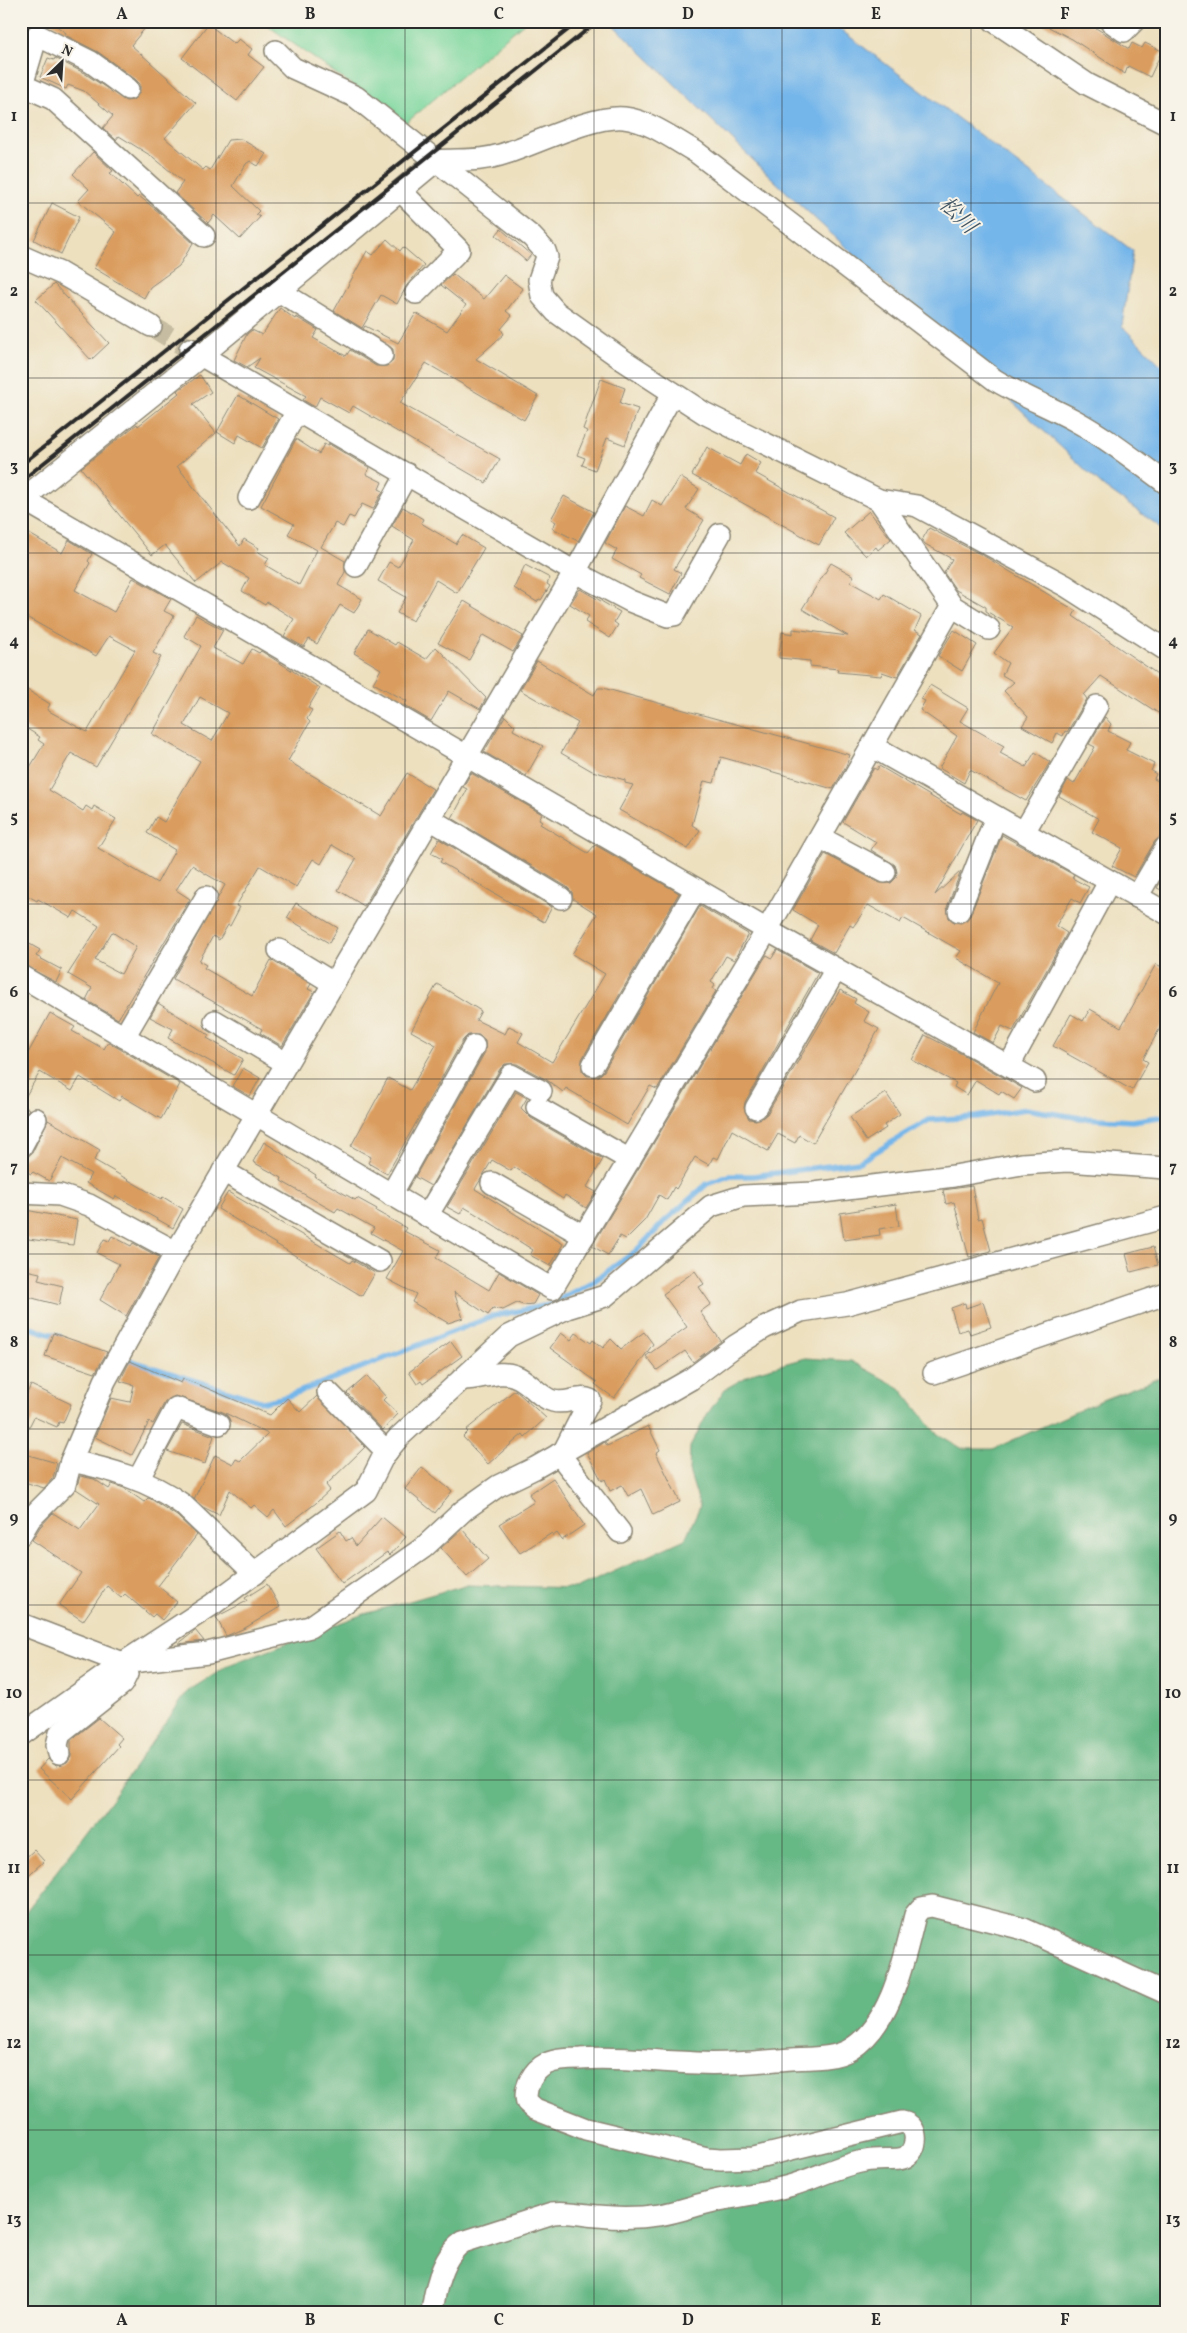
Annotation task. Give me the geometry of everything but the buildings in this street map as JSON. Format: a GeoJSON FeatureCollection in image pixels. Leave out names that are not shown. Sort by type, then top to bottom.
{"type":"FeatureCollection","features":[{"type":"Feature","properties":{"kind":"street"},"geometry":{"type":"LineString","coordinates":[[994,21],[1087,84],[1166,124]]}},
{"type":"Feature","properties":{"kind":"street"},"geometry":{"type":"LineString","coordinates":[[1110,21],[1124,31],[1134,21]]}},
{"type":"Feature","properties":{"kind":"street"},"geometry":{"type":"LineString","coordinates":[[128,89],[91,62],[37,35],[22,87],[53,100],[204,236]]}},
{"type":"Feature","properties":{"kind":"street"},"geometry":{"type":"LineString","coordinates":[[276,51],[293,68],[356,97],[532,237],[545,251],[547,257],[539,280],[542,296],[556,312],[673,393],[704,413],[880,500],[917,506],[1066,586],[1166,650]]}},
{"type":"Feature","properties":{"kind":"street"},"geometry":{"type":"LineString","coordinates":[[1035,1081],[767,930],[22,498],[194,352],[279,291],[436,161],[484,160],[600,121],[622,118],[644,123],[696,152],[995,380],[1017,394],[1074,420],[1119,448],[1166,483]]}},
{"type":"Feature","properties":{"kind":"street"},"geometry":{"type":"LineString","coordinates":[[401,191],[459,250],[416,293]]}},
{"type":"Feature","properties":{"kind":"street"},"geometry":{"type":"LineString","coordinates":[[21,256],[60,273],[151,326]]}},
{"type":"Feature","properties":{"kind":"street"},"geometry":{"type":"LineString","coordinates":[[279,291],[382,355]]}},
{"type":"Feature","properties":{"kind":"street"},"geometry":{"type":"LineString","coordinates":[[194,352],[573,571],[630,601],[668,616],[674,615],[720,534]]}},
{"type":"Feature","properties":{"kind":"street"},"geometry":{"type":"LineString","coordinates":[[21,1534],[30,1519],[65,1484],[71,1461],[105,1381],[176,1252],[254,1115],[516,673],[573,571],[580,563],[673,393]]}},
{"type":"Feature","properties":{"kind":"street"},"geometry":{"type":"LineString","coordinates":[[249,498],[297,411]]}},
{"type":"Feature","properties":{"kind":"street"},"geometry":{"type":"LineString","coordinates":[[356,566],[406,474]]}},
{"type":"Feature","properties":{"kind":"street"},"geometry":{"type":"LineString","coordinates":[[880,500],[952,606],[989,629]]}},
{"type":"Feature","properties":{"kind":"street"},"geometry":{"type":"LineString","coordinates":[[552,1289],[821,838],[952,606]]}},
{"type":"Feature","properties":{"kind":"street"},"geometry":{"type":"LineString","coordinates":[[1024,832],[1097,706]]}},
{"type":"Feature","properties":{"kind":"street"},"geometry":{"type":"LineString","coordinates":[[873,748],[1166,913]]}},
{"type":"Feature","properties":{"kind":"street"},"geometry":{"type":"LineString","coordinates":[[959,911],[996,817]]}},
{"type":"Feature","properties":{"kind":"street"},"geometry":{"type":"LineString","coordinates":[[430,819],[561,898]]}},
{"type":"Feature","properties":{"kind":"street"},"geometry":{"type":"LineString","coordinates":[[821,838],[885,872]]}},
{"type":"Feature","properties":{"kind":"street"},"geometry":{"type":"LineString","coordinates":[[1137,897],[1166,847]]}},
{"type":"Feature","properties":{"kind":"street"},"geometry":{"type":"LineString","coordinates":[[1009,1066],[1109,882]]}},
{"type":"Feature","properties":{"kind":"street"},"geometry":{"type":"LineString","coordinates":[[594,1065],[696,889]]}},
{"type":"Feature","properties":{"kind":"street"},"geometry":{"type":"LineString","coordinates":[[124,1037],[206,897]]}},
{"type":"Feature","properties":{"kind":"street"},"geometry":{"type":"LineString","coordinates":[[279,950],[333,983]]}},
{"type":"Feature","properties":{"kind":"street"},"geometry":{"type":"LineString","coordinates":[[756,1108],[836,969]]}},
{"type":"Feature","properties":{"kind":"street"},"geometry":{"type":"LineString","coordinates":[[21,976],[552,1289],[566,1308]]}},
{"type":"Feature","properties":{"kind":"street"},"geometry":{"type":"LineString","coordinates":[[215,1021],[286,1063]]}},
{"type":"Feature","properties":{"kind":"street"},"geometry":{"type":"LineString","coordinates":[[392,1195],[474,1046]]}},
{"type":"Feature","properties":{"kind":"street"},"geometry":{"type":"LineString","coordinates":[[427,1216],[511,1074],[539,1099],[630,1160]]}},
{"type":"Feature","properties":{"kind":"street"},"geometry":{"type":"LineString","coordinates":[[21,1146],[36,1119]]}},
{"type":"Feature","properties":{"kind":"street"},"geometry":{"type":"LineString","coordinates":[[21,1735],[255,1574],[366,1491],[387,1452],[399,1437],[508,1336],[566,1308],[605,1296],[627,1280],[684,1227],[712,1206],[743,1196],[814,1193],[954,1176],[989,1168],[1031,1163],[1066,1161],[1166,1168]]}},
{"type":"Feature","properties":{"kind":"street"},"geometry":{"type":"LineString","coordinates":[[223,1171],[380,1261]]}},
{"type":"Feature","properties":{"kind":"street"},"geometry":{"type":"LineString","coordinates":[[492,1183],[584,1236]]}},
{"type":"Feature","properties":{"kind":"street"},"geometry":{"type":"LineString","coordinates":[[21,1194],[60,1195],[89,1205],[176,1252]]}},
{"type":"Feature","properties":{"kind":"street"},"geometry":{"type":"LineString","coordinates":[[21,1624],[123,1663],[208,1653],[310,1627],[423,1548],[464,1510],[498,1486],[561,1453],[691,1379],[734,1346],[764,1328],[801,1311],[847,1304],[1164,1223]]}},
{"type":"Feature","properties":{"kind":"street"},"geometry":{"type":"LineString","coordinates":[[934,1373],[1166,1294]]}},
{"type":"Feature","properties":{"kind":"street"},"geometry":{"type":"LineString","coordinates":[[462,1379],[475,1380],[505,1373],[517,1376],[552,1401],[563,1403],[583,1397],[590,1400],[586,1412],[574,1428],[561,1453]]}},
{"type":"Feature","properties":{"kind":"street"},"geometry":{"type":"LineString","coordinates":[[328,1392],[387,1452]]}},
{"type":"Feature","properties":{"kind":"street"},"geometry":{"type":"LineString","coordinates":[[138,1480],[176,1408],[219,1424]]}},
{"type":"Feature","properties":{"kind":"street"},"geometry":{"type":"LineString","coordinates":[[561,1453],[620,1532]]}},
{"type":"Feature","properties":{"kind":"street"},"geometry":{"type":"LineString","coordinates":[[71,1461],[112,1469],[170,1495],[182,1504],[255,1574]]}},
{"type":"Feature","properties":{"kind":"street"},"geometry":{"type":"LineString","coordinates":[[59,1754],[57,1745],[60,1733],[122,1684],[127,1674],[123,1663]]}},
{"type":"Feature","properties":{"kind":"street"},"geometry":{"type":"LineString","coordinates":[[432,2312],[438,2280],[452,2254],[463,2242],[553,2213],[568,2211],[600,2216],[658,2215],[715,2201],[754,2195],[792,2186],[827,2172],[866,2161],[902,2159],[911,2153],[915,2145],[913,2129],[910,2124],[902,2122],[754,2158],[708,2158],[586,2129],[535,2109],[527,2102],[526,2091],[532,2078],[547,2063],[563,2060],[618,2057],[698,2063],[746,2062],[812,2058],[836,2055],[850,2050],[866,2036],[886,2006],[898,1981],[917,1910],[927,1906],[944,1908],[1024,1929],[1166,1993]]}},
{"type":"Feature","properties":{"kind":"green space"},"geometry":{"type":"Polygon","coordinates":[[[261,21],[526,21],[406,123],[261,21]]]}},
{"type":"Feature","properties":{"kind":"green space"},"geometry":{"type":"Polygon","coordinates":[[[805,1358],[851,1361],[900,1388],[936,1433],[963,1449],[993,1449],[1102,1400],[1166,1375],[1166,2312],[21,2312],[21,1918],[110,1801],[188,1691],[231,1664],[361,1615],[465,1585],[578,1588],[685,1539],[700,1506],[689,1471],[690,1447],[708,1413],[725,1389],[755,1372],[805,1358]]]}},
{"type":"Feature","properties":{"kind":"water","name":"松川"},"geometry":{"type":"Polygon","coordinates":[[[609,21],[829,21],[1133,251],[1122,326],[1166,370],[1166,531],[1104,487],[780,186],[609,21]]]}},
{"type":"Feature","properties":{"kind":"waterway"},"geometry":{"type":"LineString","coordinates":[[123,1358],[263,1402],[286,1397],[493,1316],[549,1305],[594,1281],[636,1251],[666,1220],[707,1184],[729,1176],[753,1176],[859,1162],[929,1120],[976,1117],[1026,1109],[1081,1118],[1132,1121],[1166,1116]]}},
{"type":"Feature","properties":{"kind":"waterway"},"geometry":{"type":"LineString","coordinates":[[21,1325],[60,1337]]}},
{"type":"Feature","properties":{"kind":"tunnel"},"geometry":{"type":"LineString","coordinates":[[151,326],[188,348]]}},
{"type":"Feature","properties":{"kind":"railway"},"geometry":{"type":"LineString","coordinates":[[21,465],[579,21]]}},
{"type":"Feature","properties":{"kind":"railway"},"geometry":{"type":"LineString","coordinates":[[21,481],[598,21]]}}]}
